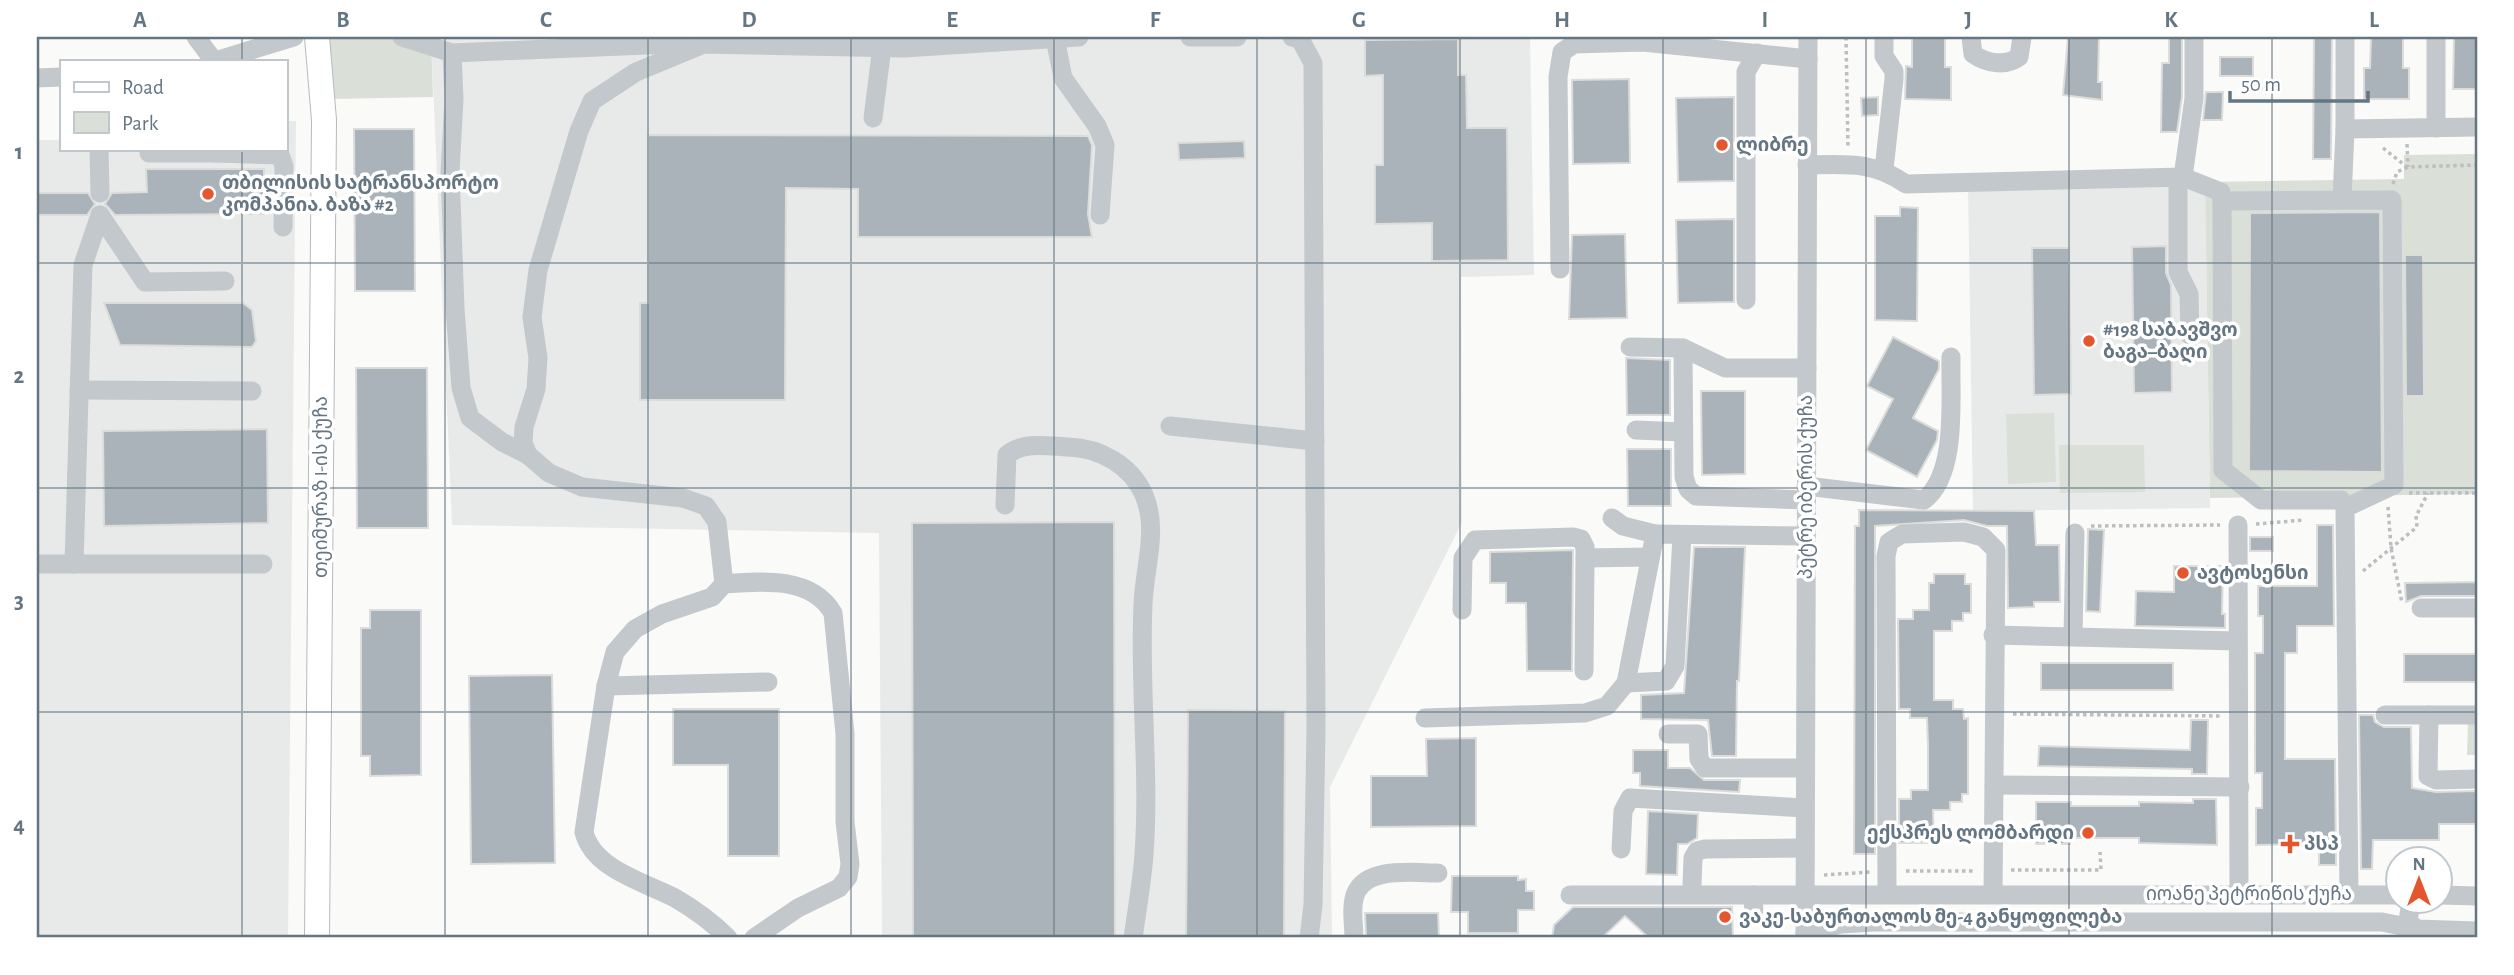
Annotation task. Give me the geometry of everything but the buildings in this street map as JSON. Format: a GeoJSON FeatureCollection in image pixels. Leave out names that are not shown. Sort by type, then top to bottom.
{"type":"FeatureCollection","features":[{"type":"Feature","properties":{"kind":"main road","name":"თეიმურაზ I-ის ქუჩა"},"geometry":{"type":"LineString","coordinates":[[317,37],[324,120],[317,938]]}},
{"type":"Feature","properties":{"kind":"street"},"geometry":{"type":"LineString","coordinates":[[196,37],[214,60]]}},
{"type":"Feature","properties":{"kind":"street"},"geometry":{"type":"LineString","coordinates":[[217,60],[257,42],[294,37]]}},
{"type":"Feature","properties":{"kind":"street"},"geometry":{"type":"LineString","coordinates":[[402,37],[452,53],[676,42],[883,47],[1079,37]]}},
{"type":"Feature","properties":{"kind":"street"},"geometry":{"type":"LineString","coordinates":[[1190,37],[1237,37]]}},
{"type":"Feature","properties":{"kind":"street"},"geometry":{"type":"LineString","coordinates":[[1292,37],[1300,39],[1313,63],[1316,714],[1313,905],[1309,938]]}},
{"type":"Feature","properties":{"kind":"street","name":"პეტრე იბერის ქუჩა"},"geometry":{"type":"LineString","coordinates":[[1805,936],[1814,894],[1805,848],[1808,37]]}},
{"type":"Feature","properties":{"kind":"street"},"geometry":{"type":"LineString","coordinates":[[1884,37],[1884,56],[1894,71],[1894,79],[1884,169]]}},
{"type":"Feature","properties":{"kind":"street"},"geometry":{"type":"LineString","coordinates":[[1971,37],[1973,54],[1987,62],[2010,62],[2019,57],[2022,37]]}},
{"type":"Feature","properties":{"kind":"street"},"geometry":{"type":"LineString","coordinates":[[2190,335],[2189,294],[2179,272],[2180,177],[2194,98],[2194,37]]}},
{"type":"Feature","properties":{"kind":"street"},"geometry":{"type":"LineString","coordinates":[[2343,200],[2345,37]]}},
{"type":"Feature","properties":{"kind":"street"},"geometry":{"type":"LineString","coordinates":[[2436,37],[2437,128]]}},
{"type":"Feature","properties":{"kind":"street"},"geometry":{"type":"LineString","coordinates":[[1055,38],[1063,78],[1097,126],[1105,145],[1100,215]]}},
{"type":"Feature","properties":{"kind":"street"},"geometry":{"type":"LineString","coordinates":[[1560,268],[1558,77],[1562,52],[1574,44],[1643,42],[1808,59]]}},
{"type":"Feature","properties":{"kind":"street"},"geometry":{"type":"LineString","coordinates":[[528,455],[523,443],[524,427],[536,389],[538,358],[532,317],[538,270],[579,131],[592,101],[636,72],[704,44]]}},
{"type":"Feature","properties":{"kind":"street"},"geometry":{"type":"LineString","coordinates":[[873,118],[883,47]]}},
{"type":"Feature","properties":{"kind":"street"},"geometry":{"type":"LineString","coordinates":[[452,53],[454,99],[450,172],[461,388],[470,418],[502,442],[528,455],[549,473],[582,487],[683,498],[706,506],[717,522],[724,584]]}},
{"type":"Feature","properties":{"kind":"street"},"geometry":{"type":"LineString","coordinates":[[1746,300],[1746,72],[1757,53]]}},
{"type":"Feature","properties":{"kind":"street"},"geometry":{"type":"LineString","coordinates":[[37,78],[60,77]]}},
{"type":"Feature","properties":{"kind":"street"},"geometry":{"type":"LineString","coordinates":[[2344,129],[2477,127]]}},
{"type":"Feature","properties":{"kind":"street"},"geometry":{"type":"LineString","coordinates":[[99,150],[100,193]]}},
{"type":"Feature","properties":{"kind":"street"},"geometry":{"type":"LineString","coordinates":[[149,153],[216,151],[280,155],[284,166],[283,227]]}},
{"type":"Feature","properties":{"kind":"street"},"geometry":{"type":"LineString","coordinates":[[1807,165],[1848,164],[1884,169],[1906,184],[2180,177],[2221,192],[2223,470],[2261,500],[2341,500],[2344,508],[2349,894]]}},
{"type":"Feature","properties":{"kind":"street"},"geometry":{"type":"LineString","coordinates":[[2222,201],[2392,200],[2394,489],[2344,508]]}},
{"type":"Feature","properties":{"kind":"street"},"geometry":{"type":"LineString","coordinates":[[74,564],[83,265],[100,215],[145,282],[225,281]]}},
{"type":"Feature","properties":{"kind":"street"},"geometry":{"type":"LineString","coordinates":[[1630,347],[1683,348],[1724,368],[1807,368]]}},
{"type":"Feature","properties":{"kind":"street"},"geometry":{"type":"LineString","coordinates":[[1683,348],[1684,477],[1688,489],[1696,496],[1806,493],[1924,500],[1935,492],[1947,464],[1951,357]]}},
{"type":"Feature","properties":{"kind":"street"},"geometry":{"type":"LineString","coordinates":[[79,390],[251,391]]}},
{"type":"Feature","properties":{"kind":"street"},"geometry":{"type":"LineString","coordinates":[[1170,426],[1315,442]]}},
{"type":"Feature","properties":{"kind":"street"},"geometry":{"type":"LineString","coordinates":[[1636,430],[1683,432]]}},
{"type":"Feature","properties":{"kind":"street"},"geometry":{"type":"LineString","coordinates":[[1005,505],[1007,455],[1023,446],[1075,447],[1099,454],[1126,469],[1144,496],[1150,515],[1150,544],[1143,603],[1144,853],[1133,938]]}},
{"type":"Feature","properties":{"kind":"street"},"geometry":{"type":"LineString","coordinates":[[1612,518],[1623,526],[1655,534],[1806,536]]}},
{"type":"Feature","properties":{"kind":"street"},"geometry":{"type":"LineString","coordinates":[[2238,525],[2239,894]]}},
{"type":"Feature","properties":{"kind":"street"},"geometry":{"type":"LineString","coordinates":[[1887,894],[1885,556],[1888,542],[1902,534],[1964,532],[1983,537],[1996,550],[1993,635],[1993,894]]}},
{"type":"Feature","properties":{"kind":"street"},"geometry":{"type":"LineString","coordinates":[[2073,636],[2075,533]]}},
{"type":"Feature","properties":{"kind":"street"},"geometry":{"type":"LineString","coordinates":[[1425,718],[1585,713],[1607,706],[1626,683],[1655,534]]}},
{"type":"Feature","properties":{"kind":"street"},"geometry":{"type":"LineString","coordinates":[[1626,683],[1666,681],[1675,666],[1682,535]]}},
{"type":"Feature","properties":{"kind":"street"},"geometry":{"type":"LineString","coordinates":[[1462,610],[1463,558],[1475,540],[1581,539],[1586,547],[1584,671]]}},
{"type":"Feature","properties":{"kind":"street"},"geometry":{"type":"LineString","coordinates":[[1586,558],[1649,557]]}},
{"type":"Feature","properties":{"kind":"street"},"geometry":{"type":"LineString","coordinates":[[37,564],[263,564]]}},
{"type":"Feature","properties":{"kind":"street"},"geometry":{"type":"LineString","coordinates":[[728,938],[677,900],[620,873],[587,847],[584,832],[587,794],[606,686],[615,652],[635,628],[662,614],[712,597],[724,584],[782,583],[809,589],[825,599],[833,613],[842,695],[845,822],[850,864],[848,877],[839,888],[798,908],[754,938]]}},
{"type":"Feature","properties":{"kind":"street"},"geometry":{"type":"LineString","coordinates":[[2421,608],[2477,608]]}},
{"type":"Feature","properties":{"kind":"street"},"geometry":{"type":"LineString","coordinates":[[1993,635],[2238,641]]}},
{"type":"Feature","properties":{"kind":"street"},"geometry":{"type":"LineString","coordinates":[[606,686],[768,682]]}},
{"type":"Feature","properties":{"kind":"street"},"geometry":{"type":"LineString","coordinates":[[2385,715],[2477,715]]}},
{"type":"Feature","properties":{"kind":"street"},"geometry":{"type":"LineString","coordinates":[[2429,715],[2428,775],[2435,780],[2477,779]]}},
{"type":"Feature","properties":{"kind":"street"},"geometry":{"type":"LineString","coordinates":[[1668,734],[1698,734],[1699,759],[1705,768],[1805,768]]}},
{"type":"Feature","properties":{"kind":"street"},"geometry":{"type":"LineString","coordinates":[[1994,785],[2239,787]]}},
{"type":"Feature","properties":{"kind":"street"},"geometry":{"type":"LineString","coordinates":[[1621,849],[1623,811],[1630,798],[1805,808]]}},
{"type":"Feature","properties":{"kind":"street"},"geometry":{"type":"LineString","coordinates":[[1692,885],[1693,858],[1697,851],[1805,848]]}},
{"type":"Feature","properties":{"kind":"street"},"geometry":{"type":"LineString","coordinates":[[1354,938],[1354,897],[1363,883],[1390,873],[1438,873]]}},
{"type":"Feature","properties":{"kind":"street"},"geometry":{"type":"LineString","coordinates":[[2197,894],[2207,927]]}},
{"type":"Feature","properties":{"kind":"street","name":"იოანე პეტრიწის ქუჩა"},"geometry":{"type":"LineString","coordinates":[[1570,895],[2384,895]]}},
{"type":"Feature","properties":{"kind":"street"},"geometry":{"type":"LineString","coordinates":[[1753,895],[1754,915]]}},
{"type":"Feature","properties":{"kind":"street"},"geometry":{"type":"LineString","coordinates":[[2454,895],[2477,896]]}},
{"type":"Feature","properties":{"kind":"street"},"geometry":{"type":"LineString","coordinates":[[2382,922],[2394,916]]}},
{"type":"Feature","properties":{"kind":"street"},"geometry":{"type":"LineString","coordinates":[[2409,916],[2408,921],[2416,929]]}},
{"type":"Feature","properties":{"kind":"street","name":"იოანე პეტრიწის ქუჩა"},"geometry":{"type":"LineString","coordinates":[[1805,936],[1841,924],[1959,930],[2146,930],[2382,922],[2416,929],[2469,933]]}},
{"type":"Feature","properties":{"kind":"path"},"geometry":{"type":"LineString","coordinates":[[1846,37],[1848,164]]}},
{"type":"Feature","properties":{"kind":"path"},"geometry":{"type":"LineString","coordinates":[[2392,200],[2394,176],[2408,167],[2477,165]]}},
{"type":"Feature","properties":{"kind":"path"},"geometry":{"type":"LineString","coordinates":[[2421,608],[2403,608],[2391,548],[2388,503],[2394,489],[2477,494]]}},
{"type":"Feature","properties":{"kind":"path"},"geometry":{"type":"LineString","coordinates":[[2345,585],[2417,527],[2416,516],[2428,493]]}},
{"type":"Feature","properties":{"kind":"path"},"geometry":{"type":"LineString","coordinates":[[2075,533],[2076,526],[2238,525],[2305,520]]}},
{"type":"Feature","properties":{"kind":"path"},"geometry":{"type":"LineString","coordinates":[[2015,714],[2239,716]]}},
{"type":"Feature","properties":{"kind":"path"},"geometry":{"type":"LineString","coordinates":[[1814,894],[1825,872],[2101,870],[2100,852]]}},
{"type":"Feature","properties":{"kind":"shaded area"},"geometry":{"type":"Polygon","coordinates":[[[431,37],[1530,37],[1534,275],[1461,277],[1462,522],[1330,787],[1332,938],[882,938],[879,533],[452,525],[431,37]]]}},
{"type":"Feature","properties":{"kind":"shaded area"},"geometry":{"type":"Polygon","coordinates":[[[287,121],[296,121],[288,938],[37,938],[37,140],[60,140],[60,150],[287,150],[287,121]]]}},
{"type":"Feature","properties":{"kind":"shaded area","name":"#198 საბავშვო ბაგა–ბაღი"},"geometry":{"type":"Polygon","coordinates":[[[2205,182],[2210,508],[1973,511],[1968,185],[2205,182]]]}},
{"type":"Feature","properties":{"kind":"green space"},"geometry":{"type":"Polygon","coordinates":[[[330,37],[431,37],[433,97],[332,99],[330,37]]]}},
{"type":"Feature","properties":{"kind":"green space"},"geometry":{"type":"Polygon","coordinates":[[[2477,154],[2477,494],[2210,498],[2205,182],[2404,179],[2404,155],[2477,154]]]}},
{"type":"Feature","properties":{"kind":"green space"},"geometry":{"type":"Polygon","coordinates":[[[2054,413],[2056,482],[2008,484],[2006,414],[2054,413]]]}},
{"type":"Feature","properties":{"kind":"green space"},"geometry":{"type":"Polygon","coordinates":[[[2059,445],[2144,445],[2145,492],[2060,493],[2059,445]]]}},
{"type":"Feature","properties":{"kind":"green space"},"geometry":{"type":"Polygon","coordinates":[[[2468,722],[2477,722],[2477,755],[2467,755],[2468,722]]]}},
{"type":"Feature","properties":{"kind":"place","name":"ლიბრე"},"geometry":{"type":"Point","coordinates":[1722,145]}},
{"type":"Feature","properties":{"kind":"place","name":"თბილისის სატრანსპორტო კომპანია. ბაზა #2"},"geometry":{"type":"Point","coordinates":[208,194]}},
{"type":"Feature","properties":{"kind":"place","name":"#198 საბავშვო ბაგა–ბაღი"},"geometry":{"type":"Point","coordinates":[2089,341]}},
{"type":"Feature","properties":{"kind":"place","name":"ავტოსენსი"},"geometry":{"type":"Point","coordinates":[2183,573]}},
{"type":"Feature","properties":{"kind":"place","name":"ექსპრეს ლომბარდი"},"geometry":{"type":"Point","coordinates":[2088,833]}},
{"type":"Feature","properties":{"kind":"place","name":"პსპ"},"geometry":{"type":"Point","coordinates":[2290,844]}},
{"type":"Feature","properties":{"kind":"place","name":"ვაკე-საბურთალოს მე-4 განყოფილება"},"geometry":{"type":"Point","coordinates":[1725,917]}}]}
